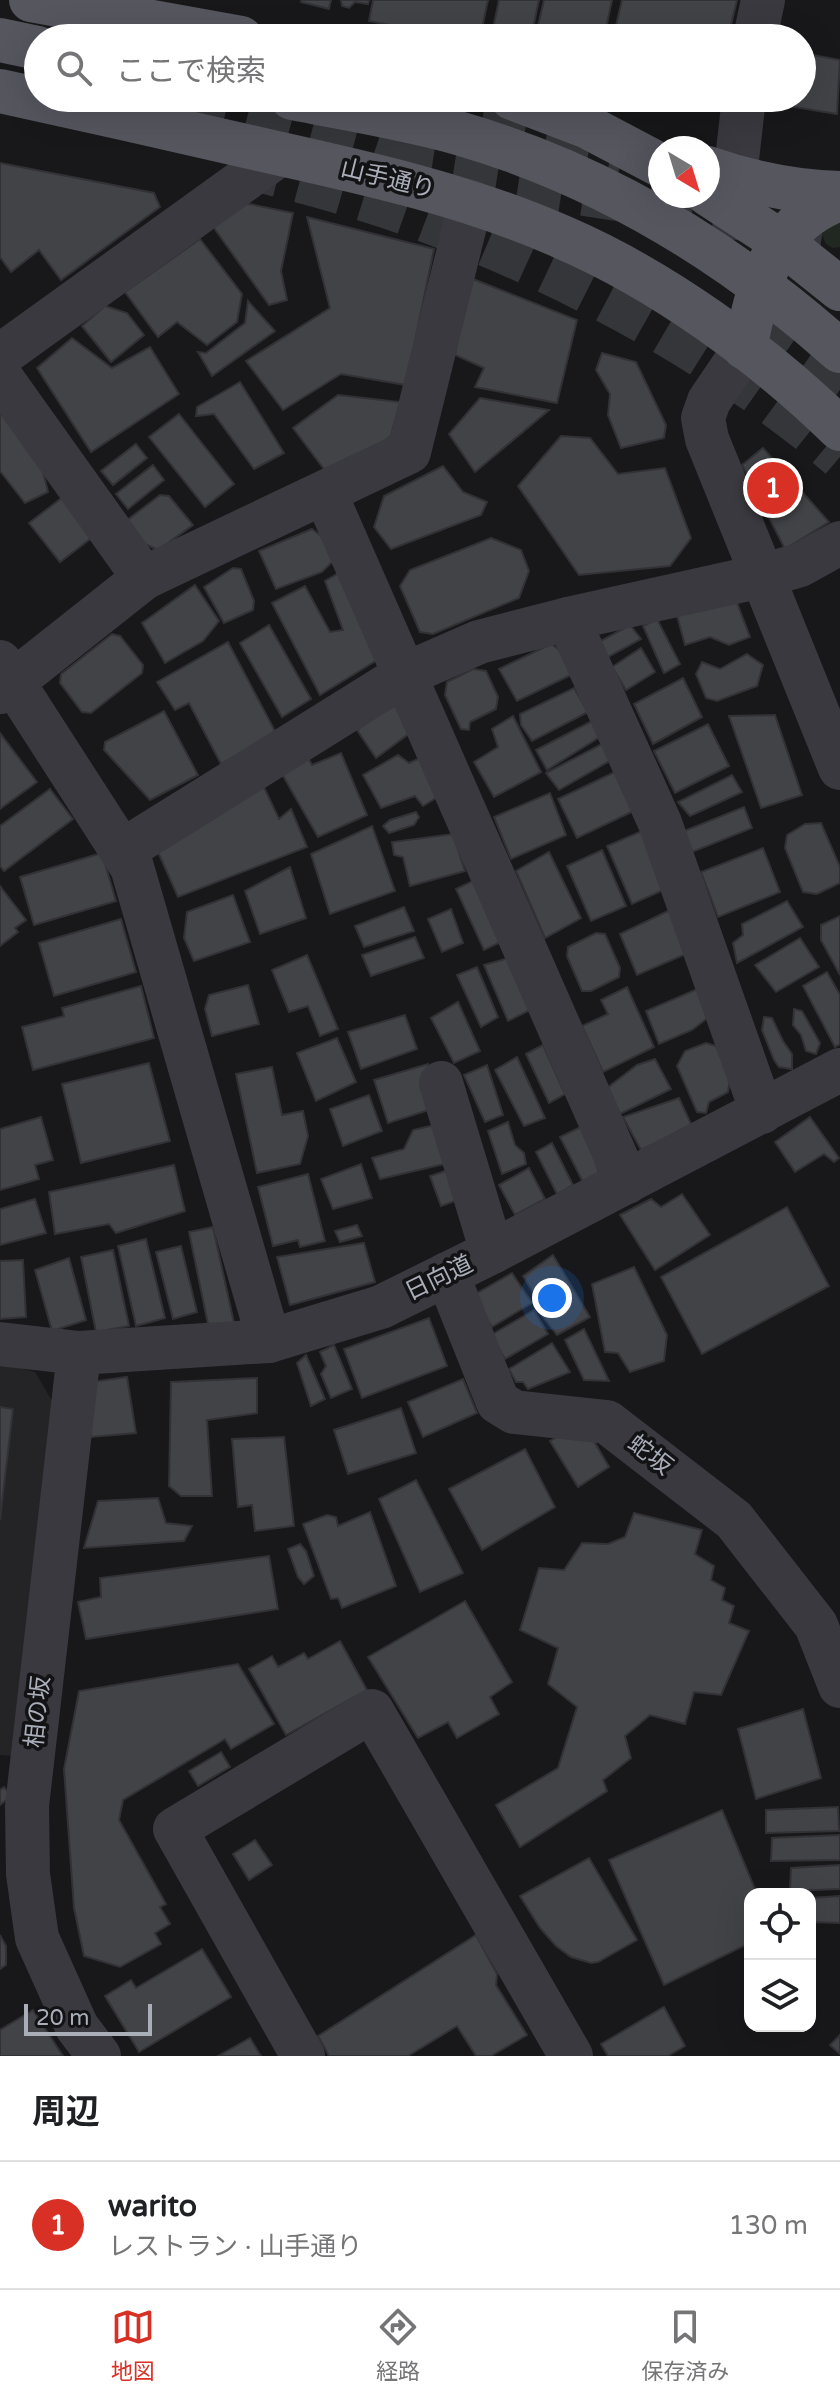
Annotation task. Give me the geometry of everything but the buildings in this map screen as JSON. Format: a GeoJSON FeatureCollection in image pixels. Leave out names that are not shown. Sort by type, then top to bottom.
{"type":"FeatureCollection","features":[{"type":"Feature","properties":{"kind":"main road"},"geometry":{"type":"LineString","coordinates":[[58,2],[170,24]]}},
{"type":"Feature","properties":{"kind":"main road"},"geometry":{"type":"LineString","coordinates":[[0,40],[24,45]]}},
{"type":"Feature","properties":{"kind":"main road","name":"山手通り"},"geometry":{"type":"LineString","coordinates":[[0,91],[24,96]]}},
{"type":"Feature","properties":{"kind":"main road","name":"山手通り"},"geometry":{"type":"LineString","coordinates":[[93,112],[381,176],[471,201],[566,238],[678,300],[774,370],[840,429]]}},
{"type":"Feature","properties":{"kind":"main road"},"geometry":{"type":"LineString","coordinates":[[358,112],[457,133],[553,165],[643,209],[717,254],[778,298],[840,351]]}},
{"type":"Feature","properties":{"kind":"main road"},"geometry":{"type":"LineString","coordinates":[[549,112],[648,148]]}},
{"type":"Feature","properties":{"kind":"main road"},"geometry":{"type":"LineString","coordinates":[[588,127],[648,159]]}},
{"type":"Feature","properties":{"kind":"main road"},"geometry":{"type":"LineString","coordinates":[[720,180],[840,196]]}},
{"type":"Feature","properties":{"kind":"main road"},"geometry":{"type":"LineString","coordinates":[[720,183],[780,241],[837,282],[745,348]]}},
{"type":"Feature","properties":{"kind":"main road"},"geometry":{"type":"LineString","coordinates":[[745,348],[756,296],[780,241],[802,218],[840,196]]}},
{"type":"Feature","properties":{"kind":"street"},"geometry":{"type":"LineString","coordinates":[[758,24],[763,0]]}},
{"type":"Feature","properties":{"kind":"street"},"geometry":{"type":"LineString","coordinates":[[720,171],[739,112]]}},
{"type":"Feature","properties":{"kind":"street"},"geometry":{"type":"LineString","coordinates":[[0,356],[280,154]]}},
{"type":"Feature","properties":{"kind":"street"},"geometry":{"type":"LineString","coordinates":[[269,1341],[132,867],[5,678],[144,578],[409,452],[471,201]]}},
{"type":"Feature","properties":{"kind":"street"},"geometry":{"type":"LineString","coordinates":[[745,348],[709,401],[703,418],[707,439],[840,768]]}},
{"type":"Feature","properties":{"kind":"street"},"geometry":{"type":"LineString","coordinates":[[0,376],[144,578]]}},
{"type":"Feature","properties":{"kind":"street"},"geometry":{"type":"LineString","coordinates":[[325,493],[627,1182]]}},
{"type":"Feature","properties":{"kind":"street"},"geometry":{"type":"LineString","coordinates":[[122,851],[406,674],[479,642],[762,576],[800,565],[840,543]]}},
{"type":"Feature","properties":{"kind":"street"},"geometry":{"type":"LineString","coordinates":[[568,619],[660,823],[762,1112]]}},
{"type":"Feature","properties":{"kind":"street","name":"日向道"},"geometry":{"type":"LineString","coordinates":[[0,1344],[79,1353],[269,1341],[381,1307],[840,1070]]}},
{"type":"Feature","properties":{"kind":"street"},"geometry":{"type":"LineString","coordinates":[[441,1083],[492,1252]]}},
{"type":"Feature","properties":{"kind":"street","name":"蛇坂"},"geometry":{"type":"LineString","coordinates":[[447,1274],[498,1402],[514,1412],[607,1422],[734,1520],[816,1625],[840,1686]]}},
{"type":"Feature","properties":{"kind":"street","name":"相の坂"},"geometry":{"type":"LineString","coordinates":[[79,1353],[27,1806],[28,1874],[37,1938],[77,2027],[99,2056]]}},
{"type":"Feature","properties":{"kind":"street"},"geometry":{"type":"LineString","coordinates":[[303,2056],[175,1829],[372,1711],[571,2056]]}},
{"type":"Feature","properties":{"kind":"shaded area"},"geometry":{"type":"Polygon","coordinates":[[[840,223],[840,247],[833,248],[826,244],[822,235],[825,228],[840,223]]]}},
{"type":"Feature","properties":{"kind":"shaded area"},"geometry":{"type":"Polygon","coordinates":[[[0,1363],[35,1372],[58,1411],[15,1756],[0,1755],[0,1363]]]}},
{"type":"Feature","properties":{"kind":"tunnel"},"geometry":{"type":"LineString","coordinates":[[236,112],[360,145],[420,165]]}},
{"type":"Feature","properties":{"kind":"tunnel"},"geometry":{"type":"LineString","coordinates":[[481,128],[622,151]]}},
{"type":"Feature","properties":{"kind":"tunnel"},"geometry":{"type":"LineString","coordinates":[[388,163],[840,234]]}},
{"type":"Feature","properties":{"kind":"tunnel"},"geometry":{"type":"LineString","coordinates":[[236,164],[406,213],[521,259],[578,286],[689,348],[742,382],[840,457]]}},
{"type":"Feature","properties":{"kind":"tunnel"},"geometry":{"type":"LineString","coordinates":[[749,328],[840,392]]}},
{"type":"Feature","properties":{"kind":"place","name":"warito"},"geometry":{"type":"Point","coordinates":[773,488]}}]}
